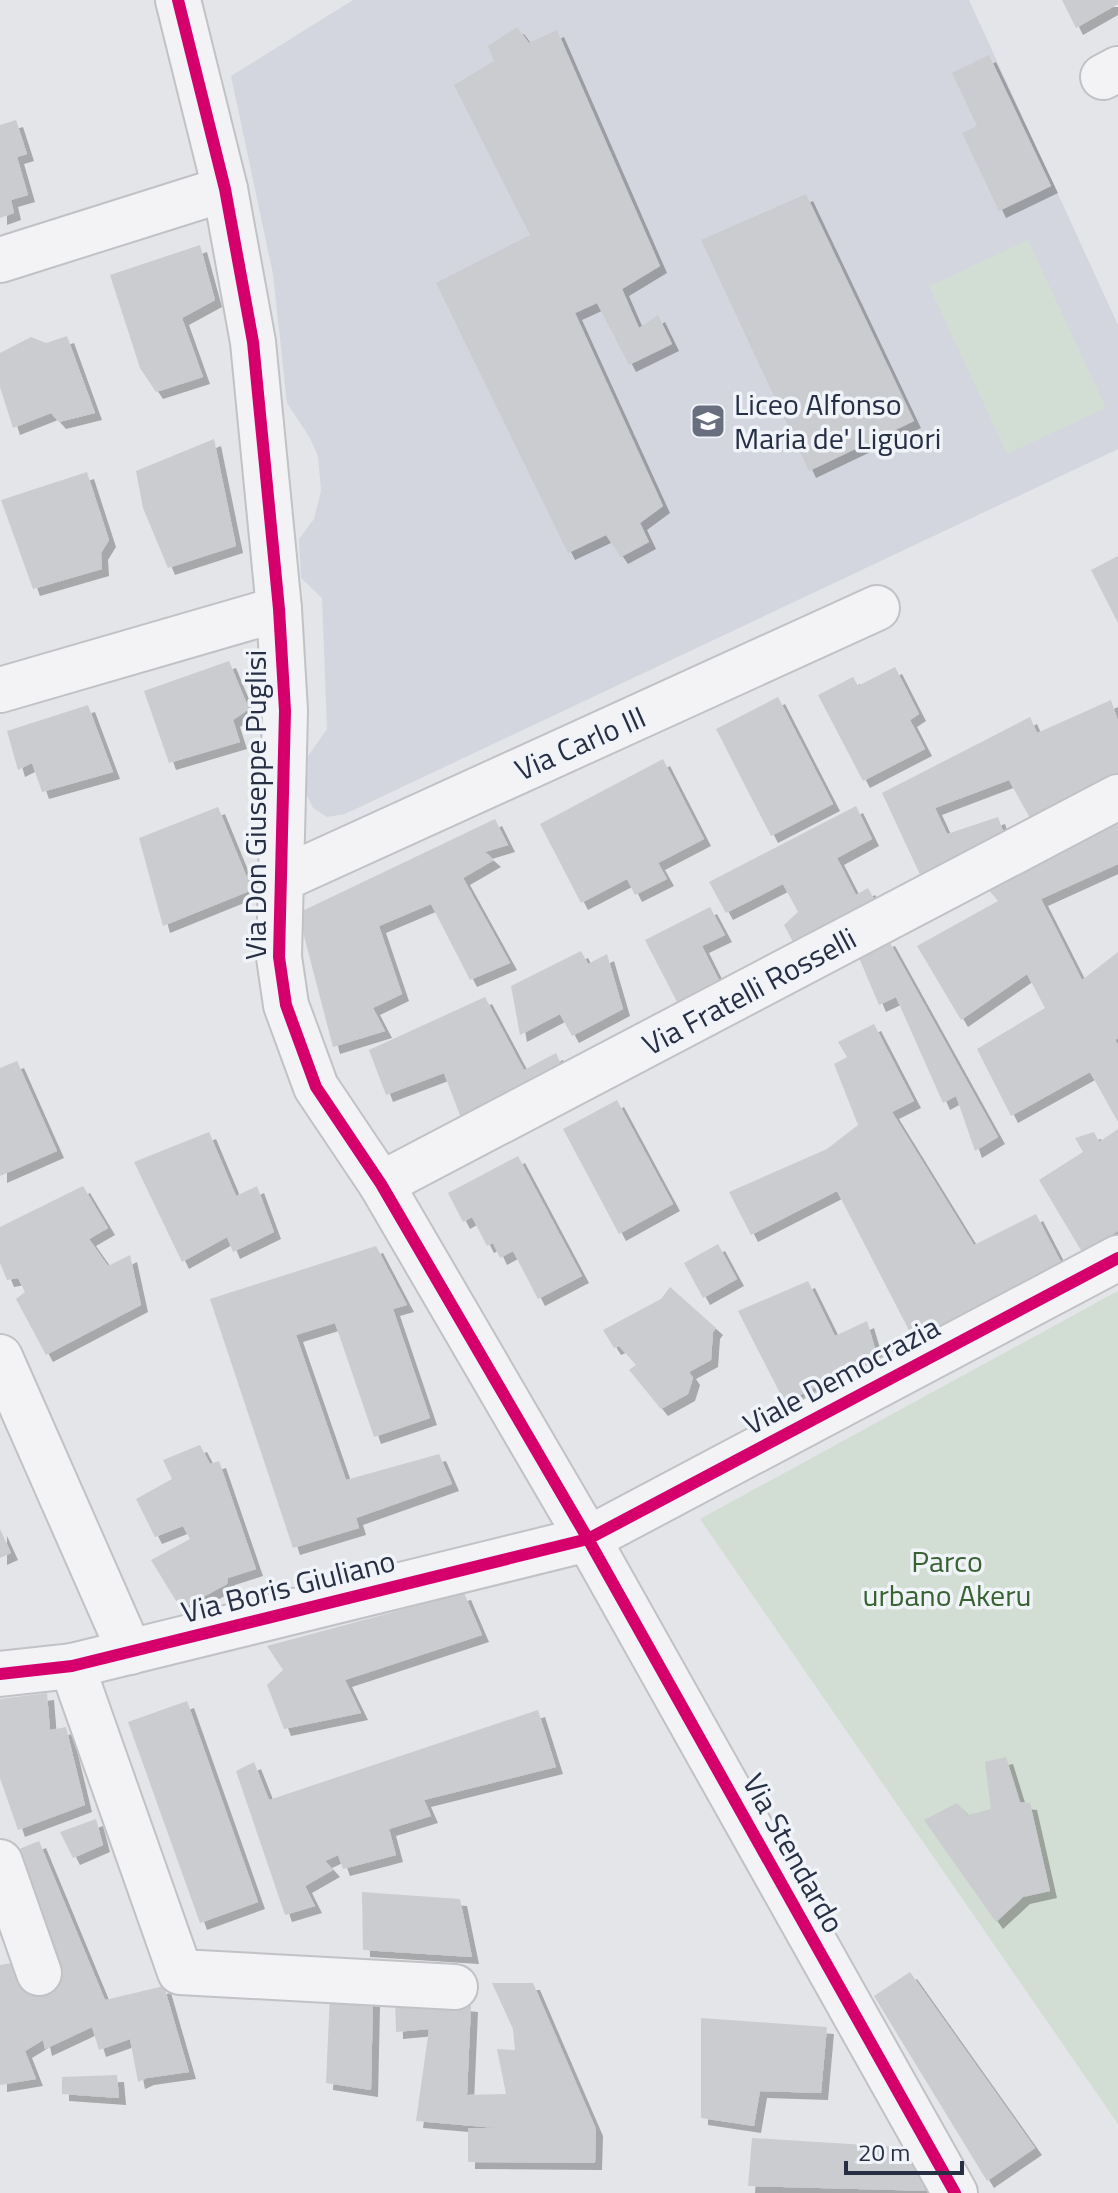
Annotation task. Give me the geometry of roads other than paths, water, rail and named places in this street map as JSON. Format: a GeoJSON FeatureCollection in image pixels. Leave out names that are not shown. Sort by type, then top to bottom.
{"type":"FeatureCollection","features":[{"type":"Feature","properties":{"kind":"street","name":"Via Don Giuseppe Puglisi"},"geometry":{"type":"LineString","coordinates":[[178,0],[225,189],[253,342],[279,609],[285,711],[279,957],[286,1005],[316,1087],[381,1184],[588,1539]]}},
{"type":"Feature","properties":{"kind":"street"},"geometry":{"type":"LineString","coordinates":[[0,260],[225,189]]}},
{"type":"Feature","properties":{"kind":"street","name":"Via Carlo III"},"geometry":{"type":"LineString","coordinates":[[282,879],[877,608]]}},
{"type":"Feature","properties":{"kind":"street"},"geometry":{"type":"LineString","coordinates":[[0,690],[279,609]]}},
{"type":"Feature","properties":{"kind":"street","name":"Via Fratelli Rosselli"},"geometry":{"type":"LineString","coordinates":[[381,1184],[1118,797]]}},
{"type":"Feature","properties":{"kind":"street","name":"Viale Democrazia"},"geometry":{"type":"LineString","coordinates":[[588,1539],[1118,1258]]}},
{"type":"Feature","properties":{"kind":"street"},"geometry":{"type":"LineString","coordinates":[[0,1357],[130,1652]]}},
{"type":"Feature","properties":{"kind":"street","name":"Via Boris Giuliano"},"geometry":{"type":"LineString","coordinates":[[0,1674],[72,1666],[588,1539]]}},
{"type":"Feature","properties":{"kind":"street","name":"Via Stendardo"},"geometry":{"type":"LineString","coordinates":[[588,1539],[955,2193]]}},
{"type":"Feature","properties":{"kind":"street"},"geometry":{"type":"LineString","coordinates":[[72,1666],[180,1972],[455,1987]]}},
{"type":"Feature","properties":{"kind":"street"},"geometry":{"type":"LineString","coordinates":[[0,1862],[39,1973]]}},
{"type":"Feature","properties":{"kind":"place","name":"Liceo Alfonso Maria de' Liguori"},"geometry":{"type":"Point","coordinates":[708,421]}},
{"type":"Feature","properties":{"kind":"park label","name":"Parco urbano Akeru"},"geometry":{"type":"Point","coordinates":[947,1578]}}]}
